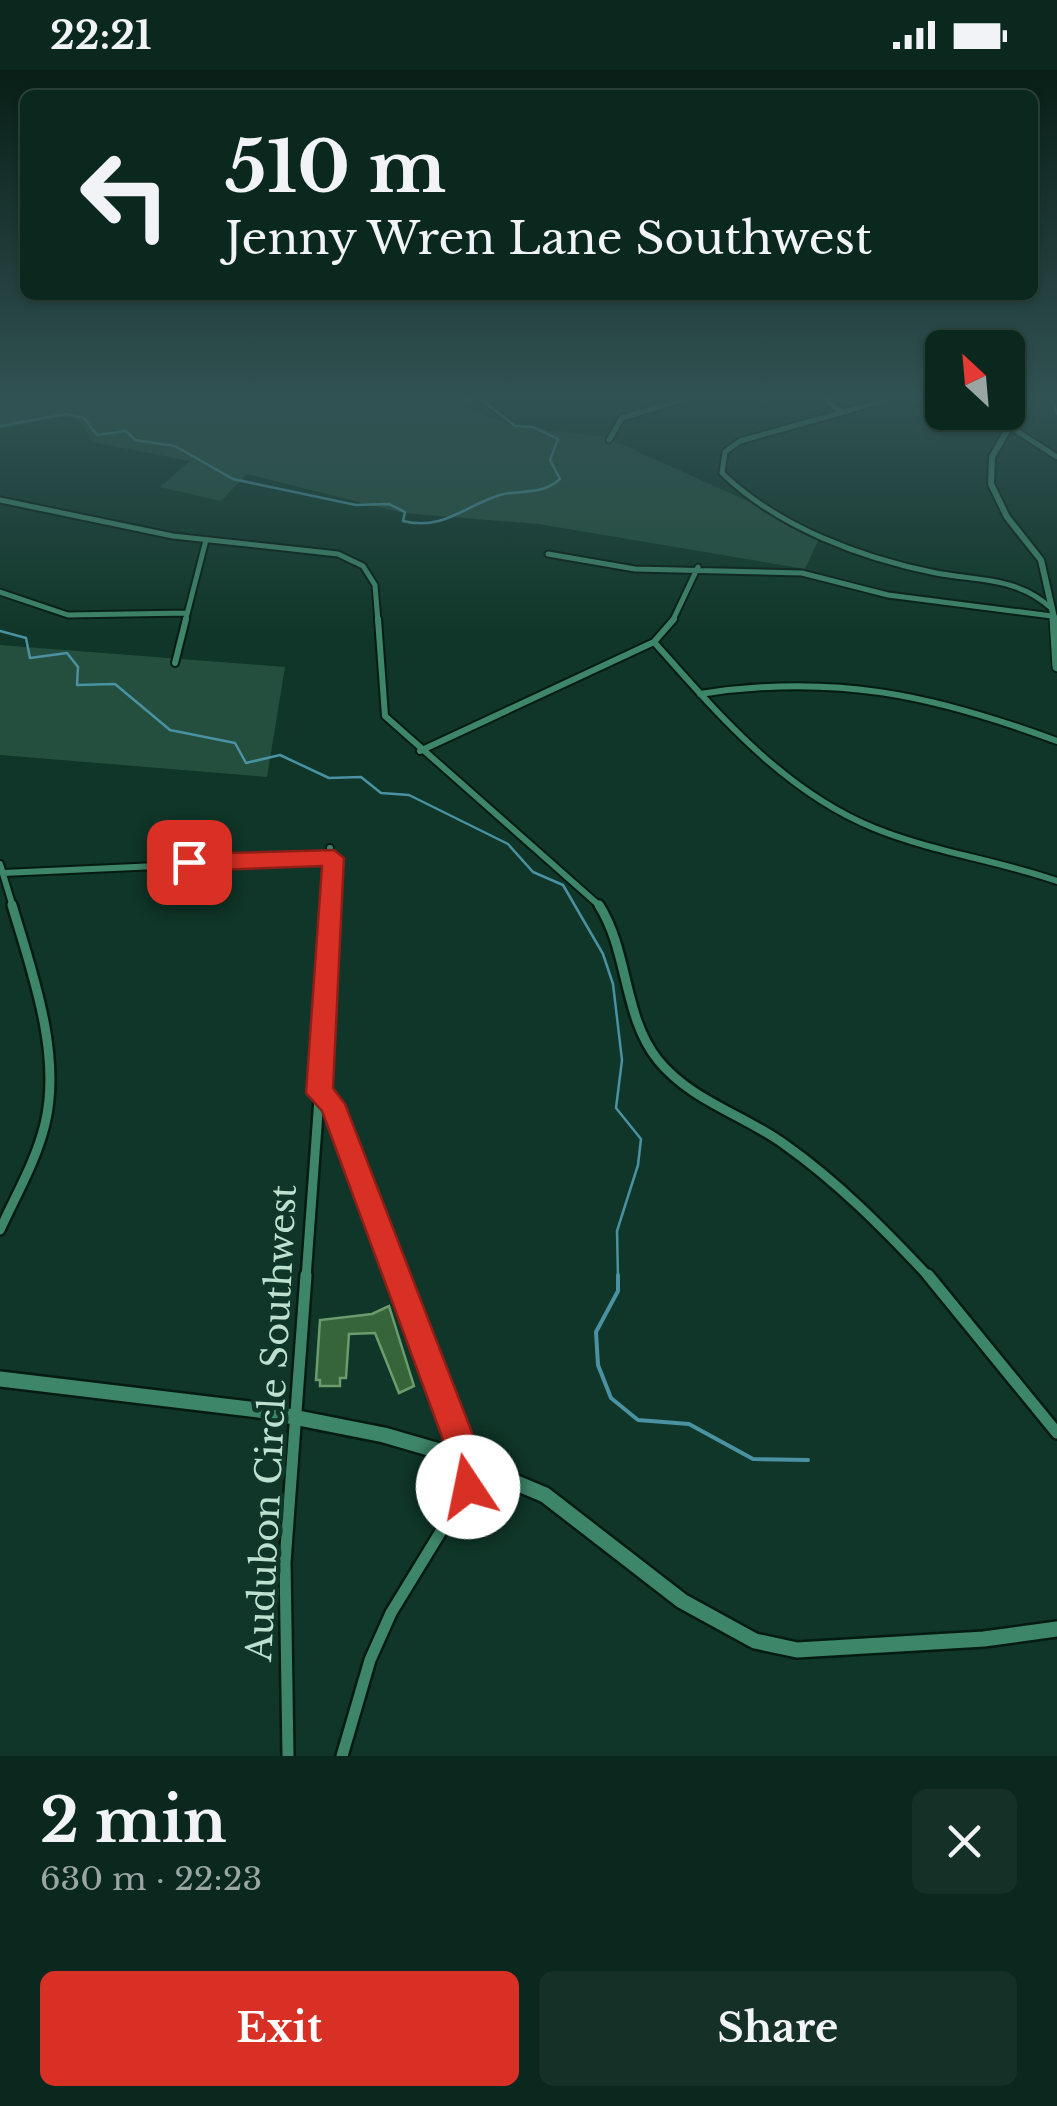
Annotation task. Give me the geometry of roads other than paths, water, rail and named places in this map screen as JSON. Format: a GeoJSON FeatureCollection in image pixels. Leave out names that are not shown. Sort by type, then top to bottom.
{"type":"FeatureCollection","features":[{"type":"Feature","properties":{"kind":"street"},"geometry":{"type":"LineString","coordinates":[[728,479],[748,498],[796,525],[918,569],[1016,582],[1034,592],[1051,612]]}},
{"type":"Feature","properties":{"kind":"street"},"geometry":{"type":"LineString","coordinates":[[987,479],[1006,516],[1040,560],[1049,581],[1057,667]]}},
{"type":"Feature","properties":{"kind":"street"},"geometry":{"type":"LineString","coordinates":[[0,500],[142,532],[326,551],[364,566],[374,585],[382,710],[394,728],[599,905],[622,943],[646,1042],[667,1069],[765,1130],[818,1171],[976,1330],[1057,1432]]}},
{"type":"Feature","properties":{"kind":"street"},"geometry":{"type":"LineString","coordinates":[[175,664],[206,540]]}},
{"type":"Feature","properties":{"kind":"street"},"geometry":{"type":"LineString","coordinates":[[548,554],[635,569],[698,567],[802,573],[909,598],[1051,612]]}},
{"type":"Feature","properties":{"kind":"street"},"geometry":{"type":"LineString","coordinates":[[420,751],[654,642],[677,616],[698,567]]}},
{"type":"Feature","properties":{"kind":"street"},"geometry":{"type":"LineString","coordinates":[[0,592],[28,608],[55,616],[187,613]]}},
{"type":"Feature","properties":{"kind":"street"},"geometry":{"type":"LineString","coordinates":[[654,642],[700,694],[806,791],[846,816],[894,835],[985,856],[1057,881]]}},
{"type":"Feature","properties":{"kind":"street"},"geometry":{"type":"LineString","coordinates":[[700,694],[778,682],[874,686],[969,708],[1057,741]]}},
{"type":"Feature","properties":{"kind":"street","name":"Audubon Circle Southwest"},"geometry":{"type":"LineString","coordinates":[[1,868],[332,853],[282,1636],[288,1756]]}},
{"type":"Feature","properties":{"kind":"street"},"geometry":{"type":"LineString","coordinates":[[0,1230],[38,1144],[51,1091],[49,1054],[1,868]]}},
{"type":"Feature","properties":{"kind":"street"},"geometry":{"type":"LineString","coordinates":[[319,1093],[332,1104],[466,1461],[468,1487],[412,1574],[370,1660],[342,1756]]}},
{"type":"Feature","properties":{"kind":"street"},"geometry":{"type":"LineString","coordinates":[[0,1379],[296,1414],[466,1461],[545,1495],[714,1623],[767,1647],[797,1650],[984,1640],[1057,1629]]}},
{"type":"Feature","properties":{"kind":"waterway"},"geometry":{"type":"LineString","coordinates":[[232,479],[356,505],[389,504],[405,512],[403,521],[417,523],[442,520],[500,495],[538,490],[560,479]]}},
{"type":"Feature","properties":{"kind":"waterway"},"geometry":{"type":"LineString","coordinates":[[0,631],[26,638],[30,658],[67,653],[78,667],[77,685],[115,684],[170,730],[235,743],[246,763],[280,755],[329,778],[361,777],[381,793],[409,795],[508,844],[533,872],[563,885],[603,954],[613,984],[622,1060],[616,1108],[641,1139],[638,1165],[617,1231],[618,1278]]}},
{"type":"Feature","properties":{"kind":"waterway"},"geometry":{"type":"LineString","coordinates":[[618,1278],[618,1291],[596,1332],[598,1365],[611,1398],[638,1420],[689,1424],[753,1459],[808,1460]]}}]}
